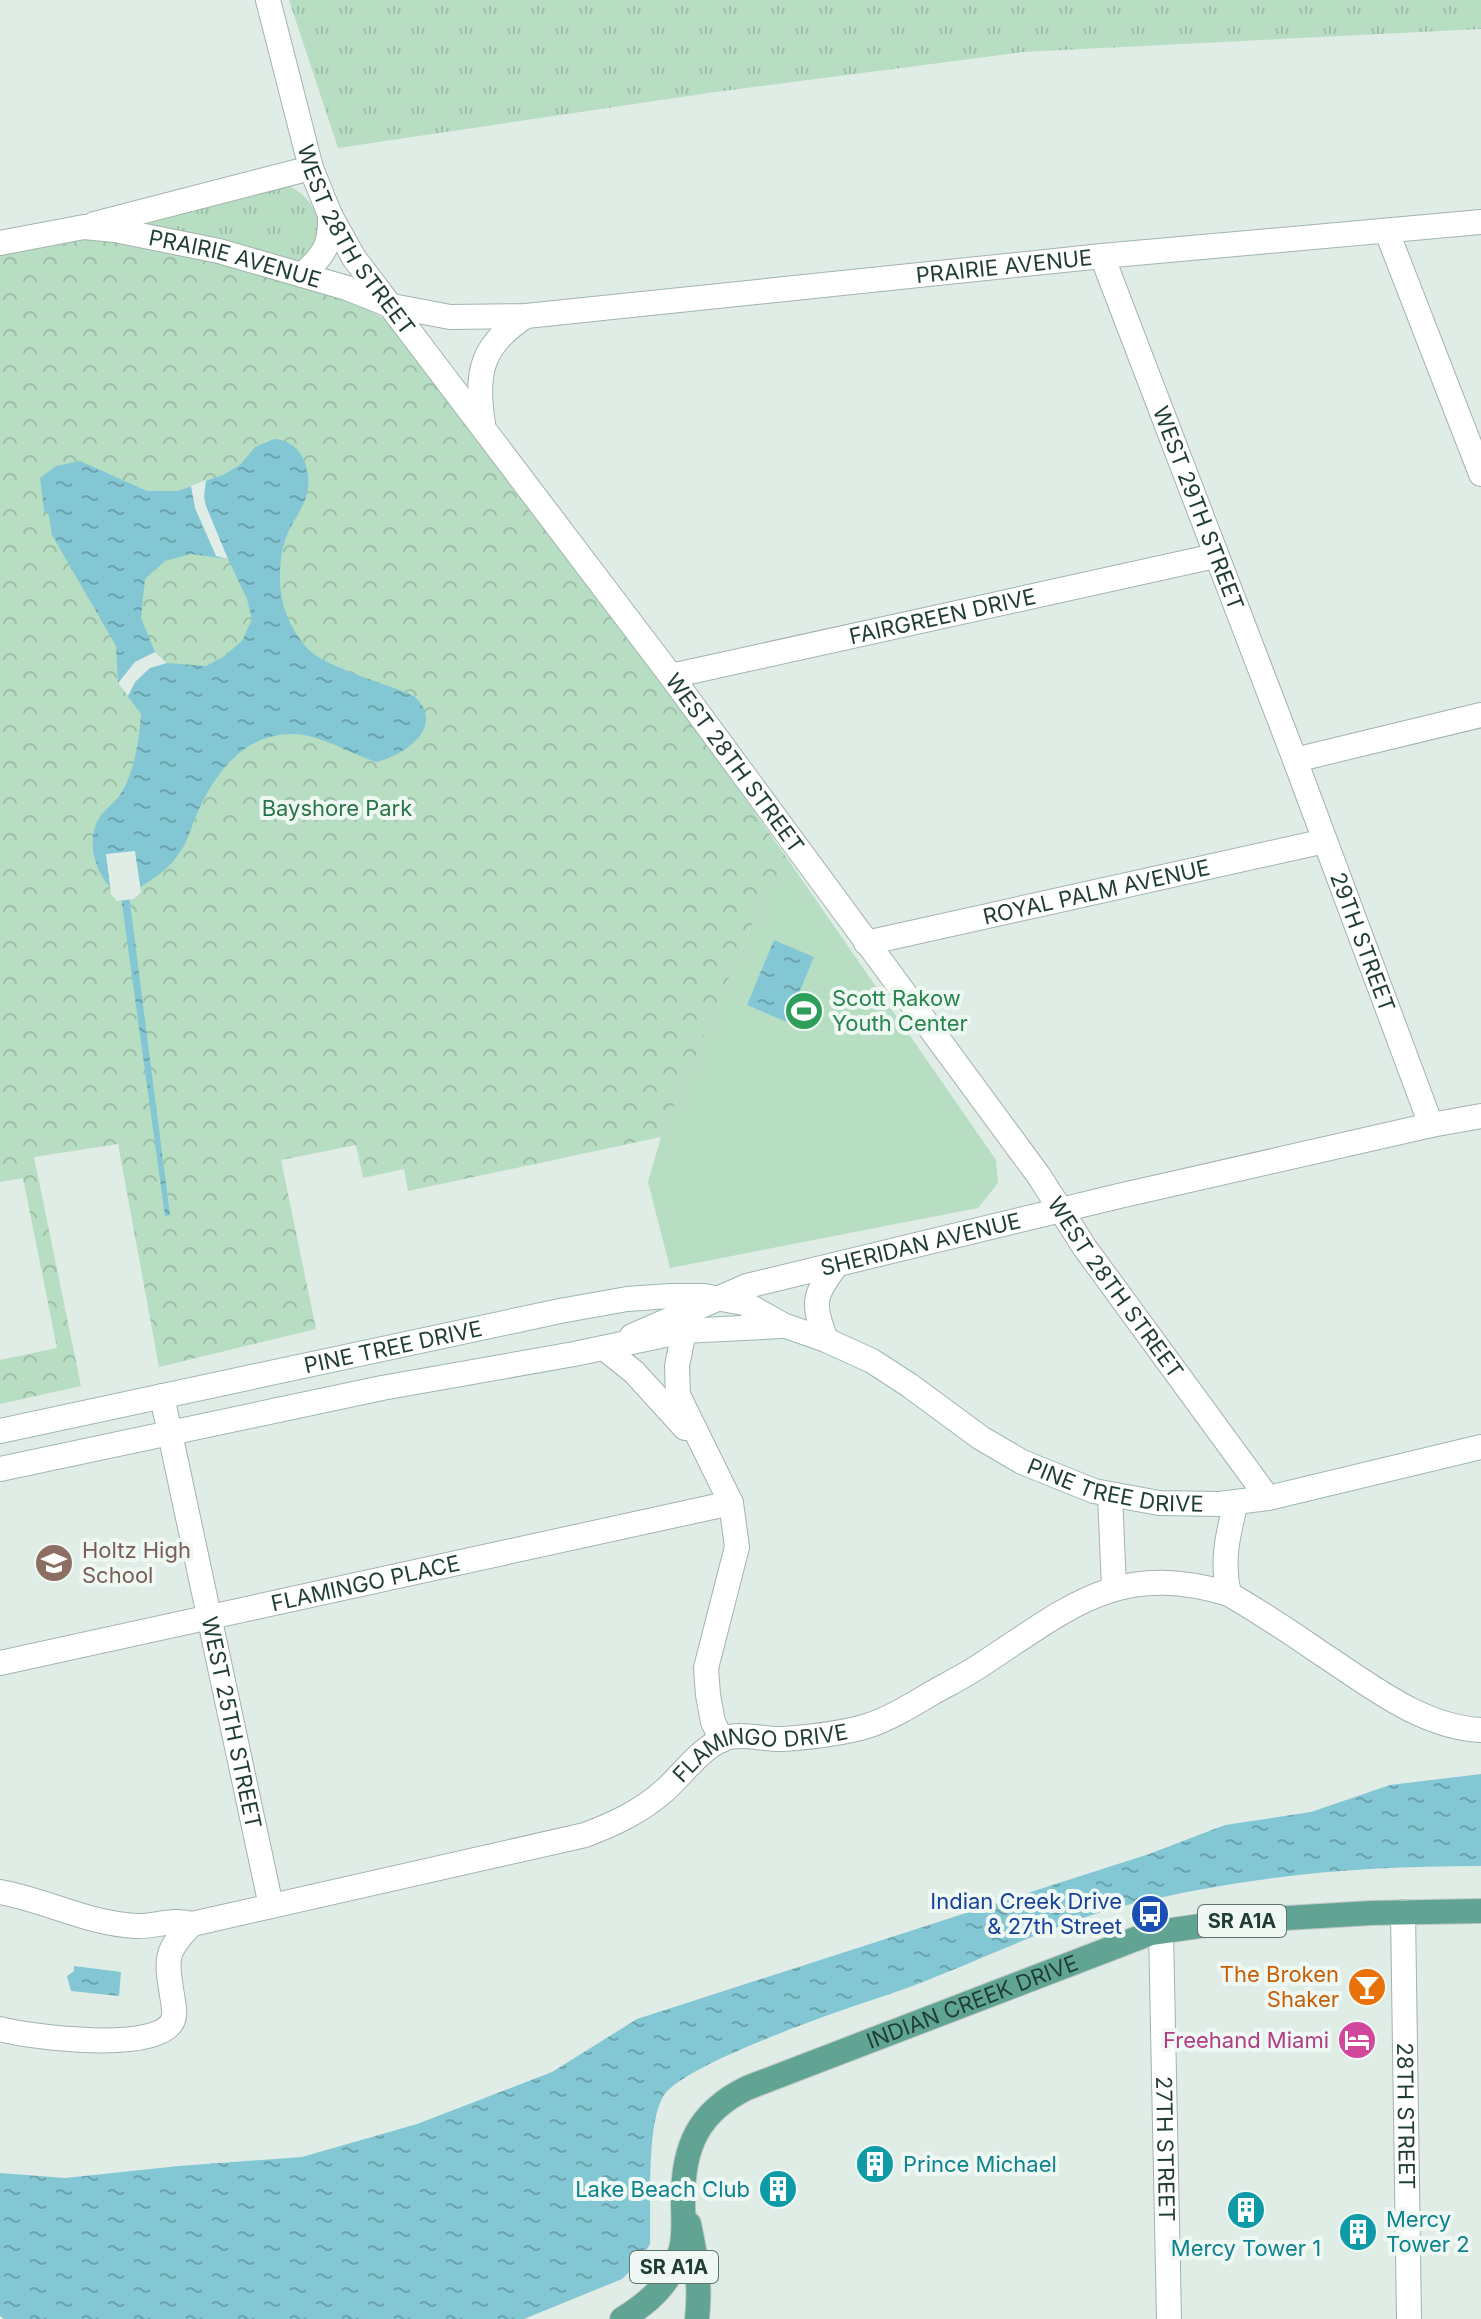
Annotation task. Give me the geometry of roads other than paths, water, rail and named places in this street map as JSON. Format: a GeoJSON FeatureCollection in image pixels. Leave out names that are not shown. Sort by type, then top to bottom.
{"type":"FeatureCollection","features":[{"type":"Feature","properties":{"kind":"main road","name":"INDIAN CREEK DRIVE"},"geometry":{"type":"LineString","coordinates":[[622,2319],[655,2295],[674,2267],[682,2242],[685,2164],[695,2135],[714,2109],[737,2093],[1109,1947],[1161,1931],[1235,1921],[1481,1911]]}},
{"type":"Feature","properties":{"kind":"main road"},"geometry":{"type":"LineString","coordinates":[[683,2194],[699,2267],[697,2319]]}},
{"type":"Feature","properties":{"kind":"street","name":"WEST 28TH STREET"},"geometry":{"type":"LineString","coordinates":[[268,0],[311,168],[330,215],[354,258],[671,676],[1039,1176],[1060,1210],[1268,1498]]}},
{"type":"Feature","properties":{"kind":"street","name":"PRAIRIE AVENUE"},"geometry":{"type":"LineString","coordinates":[[0,243],[84,227],[311,168]]}},
{"type":"Feature","properties":{"kind":"street"},"geometry":{"type":"LineString","coordinates":[[302,275],[324,252],[331,238],[330,215]]}},
{"type":"Feature","properties":{"kind":"street","name":"PRAIRIE AVENUE"},"geometry":{"type":"LineString","coordinates":[[84,227],[219,251],[347,288],[392,306],[450,317],[526,316],[1102,256],[1481,222]]}},
{"type":"Feature","properties":{"kind":"street"},"geometry":{"type":"LineString","coordinates":[[1387,232],[1481,474]]}},
{"type":"Feature","properties":{"kind":"street","name":"WEST 29TH STREET"},"geometry":{"type":"LineString","coordinates":[[1102,256],[1295,760]]}},
{"type":"Feature","properties":{"kind":"street"},"geometry":{"type":"LineString","coordinates":[[483,426],[479,383],[483,362],[505,329],[526,316]]}},
{"type":"Feature","properties":{"kind":"street","name":"FAIRGREEN DRIVE"},"geometry":{"type":"LineString","coordinates":[[671,676],[1215,556]]}},
{"type":"Feature","properties":{"kind":"street"},"geometry":{"type":"LineString","coordinates":[[1295,760],[1481,715]]}},
{"type":"Feature","properties":{"kind":"street","name":"29TH STREET"},"geometry":{"type":"LineString","coordinates":[[1295,760],[1431,1125]]}},
{"type":"Feature","properties":{"kind":"street","name":"ROYAL PALM AVENUE"},"geometry":{"type":"LineString","coordinates":[[866,943],[1325,841]]}},
{"type":"Feature","properties":{"kind":"street","name":"SHERIDAN AVENUE"},"geometry":{"type":"LineString","coordinates":[[604,1348],[747,1286],[1060,1210],[1481,1116]]}},
{"type":"Feature","properties":{"kind":"street"},"geometry":{"type":"LineString","coordinates":[[826,1340],[815,1300],[836,1266]]}},
{"type":"Feature","properties":{"kind":"street","name":"PINE TREE DRIVE"},"geometry":{"type":"LineString","coordinates":[[0,1431],[606,1302],[680,1295],[744,1303],[783,1325],[851,1350],[891,1373],[964,1427],[1012,1456],[1059,1479],[1110,1495],[1179,1504],[1268,1498],[1481,1447]]}},
{"type":"Feature","properties":{"kind":"street","name":"PINE TREE DRIVE"},"geometry":{"type":"LineString","coordinates":[[0,1469],[382,1388],[684,1331],[783,1325]]}},
{"type":"Feature","properties":{"kind":"street"},"geometry":{"type":"LineString","coordinates":[[684,1331],[677,1366],[677,1388],[683,1407],[731,1503],[737,1547],[706,1668],[713,1722],[722,1740]]}},
{"type":"Feature","properties":{"kind":"street"},"geometry":{"type":"LineString","coordinates":[[604,1348],[634,1372],[704,1446]]}},
{"type":"Feature","properties":{"kind":"street","name":"WEST 25TH STREET"},"geometry":{"type":"LineString","coordinates":[[162,1396],[271,1906]]}},
{"type":"Feature","properties":{"kind":"street"},"geometry":{"type":"LineString","coordinates":[[1110,1495],[1114,1587]]}},
{"type":"Feature","properties":{"kind":"street"},"geometry":{"type":"LineString","coordinates":[[1229,1594],[1225,1578],[1225,1543],[1236,1502]]}},
{"type":"Feature","properties":{"kind":"street","name":"FLAMINGO PLACE"},"geometry":{"type":"LineString","coordinates":[[0,1663],[731,1503]]}},
{"type":"Feature","properties":{"kind":"street","name":"FLAMINGO DRIVE"},"geometry":{"type":"LineString","coordinates":[[0,1892],[24,1896],[90,1919],[138,1927],[184,1921],[192,1924],[585,1835],[623,1821],[661,1794],[722,1740],[756,1737],[781,1739],[868,1726],[918,1702],[982,1664],[1057,1613],[1114,1587],[1167,1582],[1201,1586],[1229,1594],[1392,1700],[1426,1716],[1481,1730]]}},
{"type":"Feature","properties":{"kind":"street","name":"28TH STREET"},"geometry":{"type":"LineString","coordinates":[[1403,1912],[1409,2319]]}},
{"type":"Feature","properties":{"kind":"street"},"geometry":{"type":"LineString","coordinates":[[166,1961],[174,1942],[192,1924]]}},
{"type":"Feature","properties":{"kind":"street"},"geometry":{"type":"LineString","coordinates":[[0,2029],[68,2040],[116,2040],[155,2034],[166,2028],[173,2020],[174,2008],[166,1961],[159,1947],[138,1927]]}},
{"type":"Feature","properties":{"kind":"street","name":"27TH STREET"},"geometry":{"type":"LineString","coordinates":[[1161,1931],[1169,2319]]}},
{"type":"Feature","properties":{"kind":"water"},"geometry":{"type":"Polygon","coordinates":[[[274,439],[284,441],[299,452],[307,470],[308,490],[286,538],[280,564],[281,595],[295,632],[307,648],[327,662],[414,696],[423,707],[426,718],[424,728],[410,746],[377,762],[306,735],[279,735],[250,746],[216,778],[175,859],[129,895],[170,1215],[165,1216],[121,897],[100,873],[93,852],[94,830],[98,820],[119,796],[130,774],[138,744],[141,714],[118,683],[116,646],[52,535],[49,516],[44,510],[40,478],[56,466],[80,461],[147,491],[178,491],[225,474],[241,464],[255,447],[274,439]],[[191,554],[165,561],[145,579],[141,618],[155,652],[167,663],[206,666],[242,641],[252,619],[247,599],[228,559],[191,554]]]}},
{"type":"Feature","properties":{"kind":"water"},"geometry":{"type":"Polygon","coordinates":[[[774,940],[814,957],[787,1022],[747,1005],[774,940]]]}},
{"type":"Feature","properties":{"kind":"water"},"geometry":{"type":"Polygon","coordinates":[[[1481,1774],[1481,1866],[1408,1867],[1301,1875],[1229,1884],[1117,1908],[1064,1925],[928,1980],[795,2028],[700,2069],[664,2095],[658,2108],[652,2145],[650,2244],[638,2264],[622,2279],[524,2319],[4,2319],[0,2316],[0,2173],[65,2178],[302,2157],[417,2124],[552,2072],[637,2019],[1149,1854],[1225,1825],[1311,1812],[1390,1785],[1481,1774]]]}},
{"type":"Feature","properties":{"kind":"water"},"geometry":{"type":"Polygon","coordinates":[[[74,1966],[121,1972],[119,1996],[71,1991],[67,1976],[74,1971],[74,1966]]]}},
{"type":"Feature","properties":{"kind":"place","name":"Scott Rakow Youth Center"},"geometry":{"type":"Point","coordinates":[804,1011]}},
{"type":"Feature","properties":{"kind":"place","name":"Holtz High School"},"geometry":{"type":"Point","coordinates":[54,1563]}},
{"type":"Feature","properties":{"kind":"place","name":"Indian Creek Drive & 27th Street"},"geometry":{"type":"Point","coordinates":[1150,1914]}},
{"type":"Feature","properties":{"kind":"place","name":"The Broken Shaker"},"geometry":{"type":"Point","coordinates":[1367,1987]}},
{"type":"Feature","properties":{"kind":"place","name":"Freehand Miami"},"geometry":{"type":"Point","coordinates":[1357,2040]}},
{"type":"Feature","properties":{"kind":"place","name":"Prince Michael"},"geometry":{"type":"Point","coordinates":[875,2164]}},
{"type":"Feature","properties":{"kind":"place","name":"Lake Beach Club"},"geometry":{"type":"Point","coordinates":[778,2189]}},
{"type":"Feature","properties":{"kind":"place","name":"Mercy Tower 1"},"geometry":{"type":"Point","coordinates":[1246,2210]}},
{"type":"Feature","properties":{"kind":"place","name":"Mercy Tower 2"},"geometry":{"type":"Point","coordinates":[1358,2232]}},
{"type":"Feature","properties":{"kind":"park label","name":"Bayshore Park"},"geometry":{"type":"Point","coordinates":[337,808]}}]}
